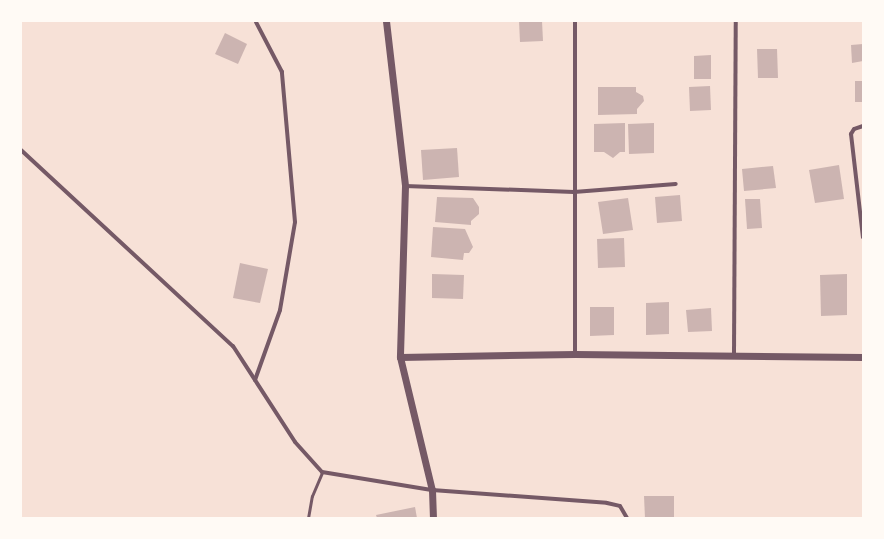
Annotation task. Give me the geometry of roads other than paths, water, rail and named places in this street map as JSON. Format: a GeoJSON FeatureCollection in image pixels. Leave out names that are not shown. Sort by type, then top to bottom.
{"type":"FeatureCollection","features":[{"type":"Feature","properties":{"kind":"street"},"geometry":{"type":"LineString","coordinates":[[386,21],[405,186],[400,357],[432,490],[433,518]]}},
{"type":"Feature","properties":{"kind":"street"},"geometry":{"type":"LineString","coordinates":[[575,354],[574,192],[576,21]]}},
{"type":"Feature","properties":{"kind":"street"},"geometry":{"type":"LineString","coordinates":[[734,354],[736,21]]}},
{"type":"Feature","properties":{"kind":"street"},"geometry":{"type":"LineString","coordinates":[[255,380],[280,310],[295,222],[282,72],[256,22]]}},
{"type":"Feature","properties":{"kind":"street"},"geometry":{"type":"LineString","coordinates":[[863,126],[854,129],[851,134],[863,237]]}},
{"type":"Feature","properties":{"kind":"street"},"geometry":{"type":"LineString","coordinates":[[21,150],[233,346],[295,442],[322,472],[432,490],[607,503],[620,506],[627,518]]}},
{"type":"Feature","properties":{"kind":"street"},"geometry":{"type":"LineString","coordinates":[[405,186],[574,192],[676,184]]}},
{"type":"Feature","properties":{"kind":"street"},"geometry":{"type":"LineString","coordinates":[[400,357],[575,354],[734,354],[863,357]]}},
{"type":"Feature","properties":{"kind":"lane"},"geometry":{"type":"LineString","coordinates":[[308,518],[312,496],[322,472]]}}]}
